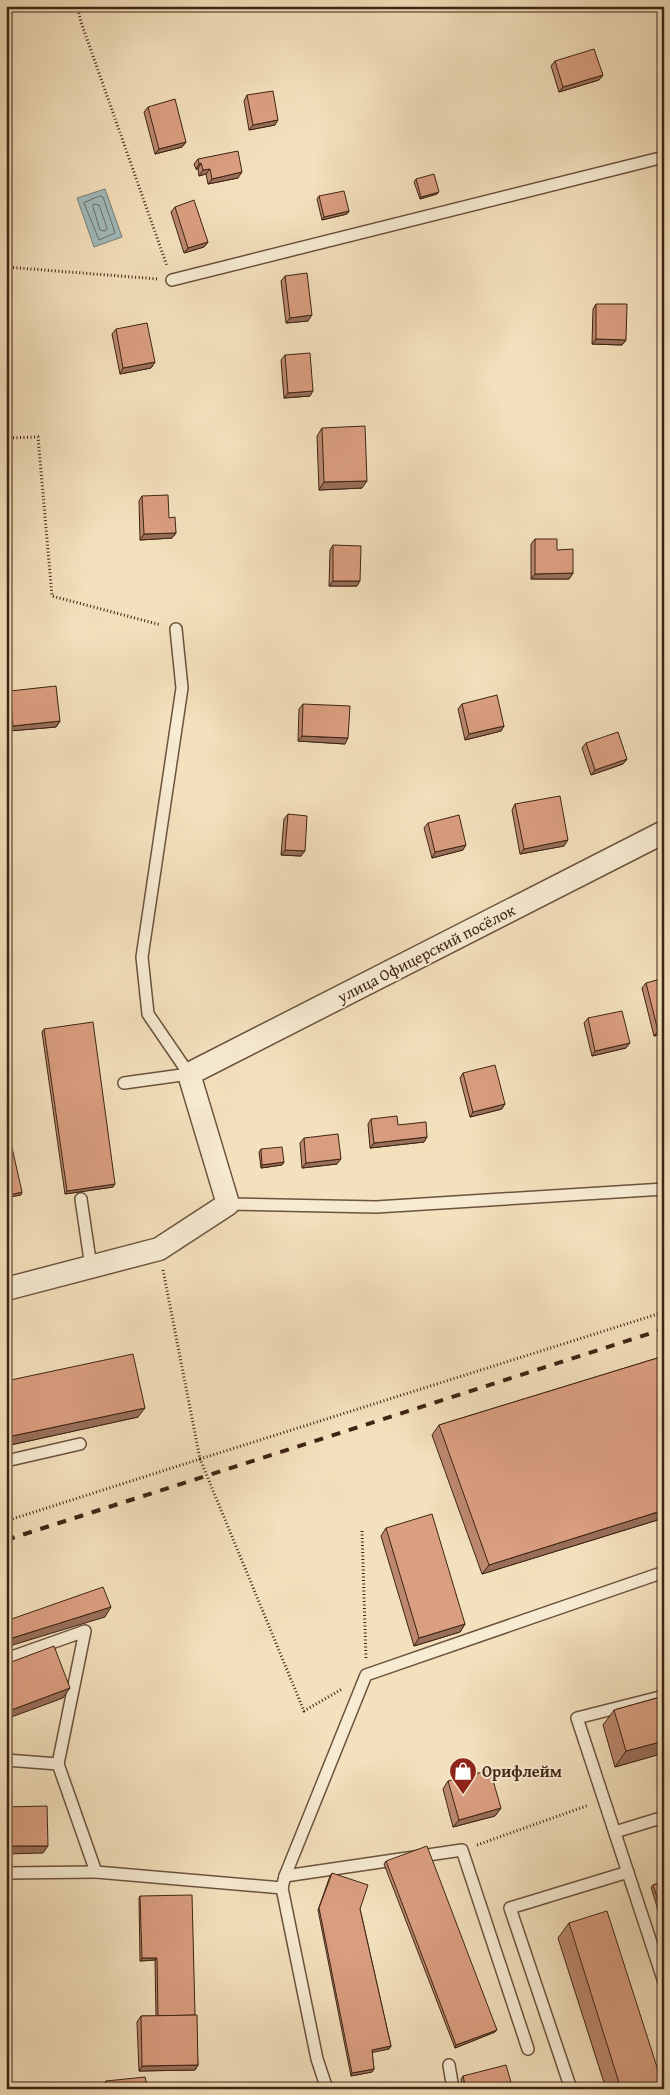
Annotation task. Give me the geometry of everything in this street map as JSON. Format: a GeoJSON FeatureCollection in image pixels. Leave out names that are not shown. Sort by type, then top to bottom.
{"type":"FeatureCollection","features":[{"type":"Feature","properties":{"kind":"street","name":"улица Офицерский посёлок"},"geometry":{"type":"LineString","coordinates":[[189,1074],[664,832]]}},
{"type":"Feature","properties":{"kind":"street"},"geometry":{"type":"LineString","coordinates":[[6,1289],[159,1249],[228,1204],[189,1074]]}},
{"type":"Feature","properties":{"kind":"lane"},"geometry":{"type":"LineString","coordinates":[[172,280],[664,157]]}},
{"type":"Feature","properties":{"kind":"lane"},"geometry":{"type":"LineString","coordinates":[[124,1083],[189,1074],[148,1014],[142,957],[182,688],[176,630]]}},
{"type":"Feature","properties":{"kind":"lane"},"geometry":{"type":"LineString","coordinates":[[228,1204],[376,1207],[664,1189]]}},
{"type":"Feature","properties":{"kind":"lane"},"geometry":{"type":"LineString","coordinates":[[81,1199],[91,1266]]}},
{"type":"Feature","properties":{"kind":"lane"},"geometry":{"type":"LineString","coordinates":[[6,1461],[80,1444]]}},
{"type":"Feature","properties":{"kind":"lane"},"geometry":{"type":"LineString","coordinates":[[327,2089],[317,2059],[282,1888],[285,1876],[366,1675],[664,1572]]}},
{"type":"Feature","properties":{"kind":"lane"},"geometry":{"type":"LineString","coordinates":[[6,1659],[85,1630],[58,1764],[96,1872]]}},
{"type":"Feature","properties":{"kind":"lane"},"geometry":{"type":"LineString","coordinates":[[664,1696],[577,1718],[664,1982]]}},
{"type":"Feature","properties":{"kind":"lane"},"geometry":{"type":"LineString","coordinates":[[6,1760],[58,1764]]}},
{"type":"Feature","properties":{"kind":"lane"},"geometry":{"type":"LineString","coordinates":[[615,1832],[664,1817]]}},
{"type":"Feature","properties":{"kind":"lane"},"geometry":{"type":"LineString","coordinates":[[285,1876],[462,1850],[528,2049]]}},
{"type":"Feature","properties":{"kind":"lane"},"geometry":{"type":"LineString","coordinates":[[6,1873],[96,1872],[282,1888]]}},
{"type":"Feature","properties":{"kind":"lane"},"geometry":{"type":"LineString","coordinates":[[571,2089],[510,1908],[628,1872]]}},
{"type":"Feature","properties":{"kind":"lane"},"geometry":{"type":"LineString","coordinates":[[449,2065],[453,2089]]}},
{"type":"Feature","properties":{"kind":"path"},"geometry":{"type":"LineString","coordinates":[[6,267],[172,280],[80,22],[77,6]]}},
{"type":"Feature","properties":{"kind":"path"},"geometry":{"type":"LineString","coordinates":[[6,438],[38,437],[52,596],[176,630]]}},
{"type":"Feature","properties":{"kind":"path"},"geometry":{"type":"LineString","coordinates":[[159,1249],[200,1459],[304,1710],[366,1675],[362,1531]]}},
{"type":"Feature","properties":{"kind":"path"},"geometry":{"type":"LineString","coordinates":[[6,1522],[664,1312]]}},
{"type":"Feature","properties":{"kind":"path"},"geometry":{"type":"LineString","coordinates":[[462,1850],[603,1800]]}},
{"type":"Feature","properties":{"kind":"water"},"geometry":{"type":"Polygon","coordinates":[[[105,189],[122,237],[94,247],[77,198],[105,189]]]}},
{"type":"Feature","properties":{"kind":"building"},"geometry":{"type":"Polygon","coordinates":[[[594,49],[603,75],[563,87],[555,61],[594,49]]]}},
{"type":"Feature","properties":{"kind":"building"},"geometry":{"type":"Polygon","coordinates":[[[273,91],[278,120],[253,125],[247,95],[273,91]]]}},
{"type":"Feature","properties":{"kind":"building"},"geometry":{"type":"Polygon","coordinates":[[[175,99],[186,142],[159,149],[148,107],[175,99]]]}},
{"type":"Feature","properties":{"kind":"building"},"geometry":{"type":"Polygon","coordinates":[[[238,151],[242,172],[212,179],[210,169],[203,170],[201,163],[199,164],[198,159],[238,151]]]}},
{"type":"Feature","properties":{"kind":"building"},"geometry":{"type":"Polygon","coordinates":[[[434,174],[439,192],[421,197],[416,179],[434,174]]]}},
{"type":"Feature","properties":{"kind":"building"},"geometry":{"type":"Polygon","coordinates":[[[344,191],[349,211],[324,217],[319,196],[344,191]]]}},
{"type":"Feature","properties":{"kind":"building"},"geometry":{"type":"Polygon","coordinates":[[[194,200],[208,242],[188,248],[175,207],[194,200]]]}},
{"type":"Feature","properties":{"kind":"building"},"geometry":{"type":"Polygon","coordinates":[[[307,273],[312,315],[290,318],[285,276],[307,273]]]}},
{"type":"Feature","properties":{"kind":"building"},"geometry":{"type":"Polygon","coordinates":[[[596,304],[627,304],[626,340],[596,339],[596,304]]]}},
{"type":"Feature","properties":{"kind":"building"},"geometry":{"type":"Polygon","coordinates":[[[147,323],[155,362],[123,368],[116,329],[147,323]]]}},
{"type":"Feature","properties":{"kind":"building"},"geometry":{"type":"Polygon","coordinates":[[[310,353],[313,391],[288,393],[285,355],[310,353]]]}},
{"type":"Feature","properties":{"kind":"building"},"geometry":{"type":"Polygon","coordinates":[[[365,426],[367,481],[324,482],[322,428],[365,426]]]}},
{"type":"Feature","properties":{"kind":"building"},"geometry":{"type":"Polygon","coordinates":[[[168,495],[169,518],[175,517],[176,533],[144,534],[142,496],[168,495]]]}},
{"type":"Feature","properties":{"kind":"building"},"geometry":{"type":"Polygon","coordinates":[[[535,539],[557,539],[557,550],[573,549],[573,573],[535,574],[535,539]]]}},
{"type":"Feature","properties":{"kind":"building"},"geometry":{"type":"Polygon","coordinates":[[[333,545],[361,546],[360,581],[333,581],[333,545]]]}},
{"type":"Feature","properties":{"kind":"building"},"geometry":{"type":"Polygon","coordinates":[[[56,686],[60,721],[13,726],[10,691],[56,686]]]}},
{"type":"Feature","properties":{"kind":"building"},"geometry":{"type":"Polygon","coordinates":[[[497,695],[504,726],[469,734],[462,704],[497,695]]]}},
{"type":"Feature","properties":{"kind":"building"},"geometry":{"type":"Polygon","coordinates":[[[303,704],[350,706],[348,738],[302,736],[303,704]]]}},
{"type":"Feature","properties":{"kind":"building"},"geometry":{"type":"Polygon","coordinates":[[[618,732],[627,759],[595,770],[586,743],[618,732]]]}},
{"type":"Feature","properties":{"kind":"building"},"geometry":{"type":"Polygon","coordinates":[[[560,796],[568,840],[524,849],[515,804],[560,796]]]}},
{"type":"Feature","properties":{"kind":"building"},"geometry":{"type":"Polygon","coordinates":[[[288,814],[307,816],[305,851],[285,850],[288,814]]]}},
{"type":"Feature","properties":{"kind":"building"},"geometry":{"type":"Polygon","coordinates":[[[459,815],[466,845],[435,852],[428,823],[459,815]]]}},
{"type":"Feature","properties":{"kind":"building"},"geometry":{"type":"Polygon","coordinates":[[[664,978],[664,1029],[658,1031],[646,983],[664,978]]]}},
{"type":"Feature","properties":{"kind":"building"},"geometry":{"type":"Polygon","coordinates":[[[622,1011],[630,1043],[595,1051],[588,1018],[622,1011]]]}},
{"type":"Feature","properties":{"kind":"building"},"geometry":{"type":"Polygon","coordinates":[[[93,1022],[115,1184],[67,1191],[44,1029],[93,1022]]]}},
{"type":"Feature","properties":{"kind":"building"},"geometry":{"type":"Polygon","coordinates":[[[6,1042],[10,1061],[6,1062],[6,1042]]]}},
{"type":"Feature","properties":{"kind":"building"},"geometry":{"type":"Polygon","coordinates":[[[495,1065],[505,1104],[473,1112],[463,1073],[495,1065]]]}},
{"type":"Feature","properties":{"kind":"building"},"geometry":{"type":"Polygon","coordinates":[[[397,1116],[398,1125],[426,1122],[427,1137],[374,1143],[371,1119],[397,1116]]]}},
{"type":"Feature","properties":{"kind":"building"},"geometry":{"type":"Polygon","coordinates":[[[6,1121],[22,1192],[6,1196],[6,1121]]]}},
{"type":"Feature","properties":{"kind":"building"},"geometry":{"type":"Polygon","coordinates":[[[338,1134],[341,1159],[306,1163],[304,1138],[338,1134]]]}},
{"type":"Feature","properties":{"kind":"building"},"geometry":{"type":"Polygon","coordinates":[[[282,1147],[284,1162],[262,1165],[261,1149],[282,1147]]]}},
{"type":"Feature","properties":{"kind":"building"},"geometry":{"type":"Polygon","coordinates":[[[133,1354],[145,1408],[12,1436],[6,1411],[6,1381],[133,1354]]]}},
{"type":"Feature","properties":{"kind":"building"},"geometry":{"type":"Polygon","coordinates":[[[664,1356],[664,1510],[489,1565],[439,1425],[664,1356]]]}},
{"type":"Feature","properties":{"kind":"building"},"geometry":{"type":"Polygon","coordinates":[[[432,1514],[465,1624],[419,1638],[386,1528],[432,1514]]]}},
{"type":"Feature","properties":{"kind":"building"},"geometry":{"type":"Polygon","coordinates":[[[103,1587],[111,1607],[6,1640],[6,1621],[103,1587]]]}},
{"type":"Feature","properties":{"kind":"building"},"geometry":{"type":"Polygon","coordinates":[[[54,1646],[70,1688],[6,1712],[6,1664],[54,1646]]]}},
{"type":"Feature","properties":{"kind":"building"},"geometry":{"type":"Polygon","coordinates":[[[664,1696],[664,1741],[626,1751],[614,1710],[664,1696]]]}},
{"type":"Feature","properties":{"kind":"building"},"geometry":{"type":"Polygon","coordinates":[[[490,1770],[501,1808],[459,1820],[448,1781],[490,1770]]]}},
{"type":"Feature","properties":{"kind":"building"},"geometry":{"type":"Polygon","coordinates":[[[47,1806],[48,1846],[6,1846],[6,1807],[47,1806]]]}},
{"type":"Feature","properties":{"kind":"building"},"geometry":{"type":"Polygon","coordinates":[[[427,1846],[497,2030],[456,2045],[386,1861],[427,1846]]]}},
{"type":"Feature","properties":{"kind":"building"},"geometry":{"type":"Polygon","coordinates":[[[332,1873],[368,1885],[360,1909],[391,2046],[372,2050],[374,2069],[352,2073],[319,1908],[332,1873]]]}},
{"type":"Feature","properties":{"kind":"building"},"geometry":{"type":"Polygon","coordinates":[[[664,1881],[664,1906],[660,1907],[653,1885],[664,1881]]]}},
{"type":"Feature","properties":{"kind":"building"},"geometry":{"type":"Polygon","coordinates":[[[192,1895],[195,2015],[158,2016],[157,1958],[142,1958],[140,1896],[192,1895]]]}},
{"type":"Feature","properties":{"kind":"building"},"geometry":{"type":"Polygon","coordinates":[[[607,1911],[664,2089],[621,2089],[569,1923],[607,1911]]]}},
{"type":"Feature","properties":{"kind":"building"},"geometry":{"type":"Polygon","coordinates":[[[197,2015],[198,2065],[142,2066],[141,2016],[197,2015]]]}},
{"type":"Feature","properties":{"kind":"building"},"geometry":{"type":"Polygon","coordinates":[[[506,2065],[513,2089],[466,2089],[463,2076],[506,2065]]]}},
{"type":"Feature","properties":{"kind":"building"},"geometry":{"type":"Polygon","coordinates":[[[145,2077],[148,2089],[107,2089],[106,2081],[145,2077]]]}},
{"type":"Feature","properties":{"kind":"railway"},"geometry":{"type":"LineString","coordinates":[[6,1540],[664,1329]]}},
{"type":"Feature","properties":{"kind":"place","name":"Орифлейм"},"geometry":{"type":"Point","coordinates":[463,1795]}}]}
